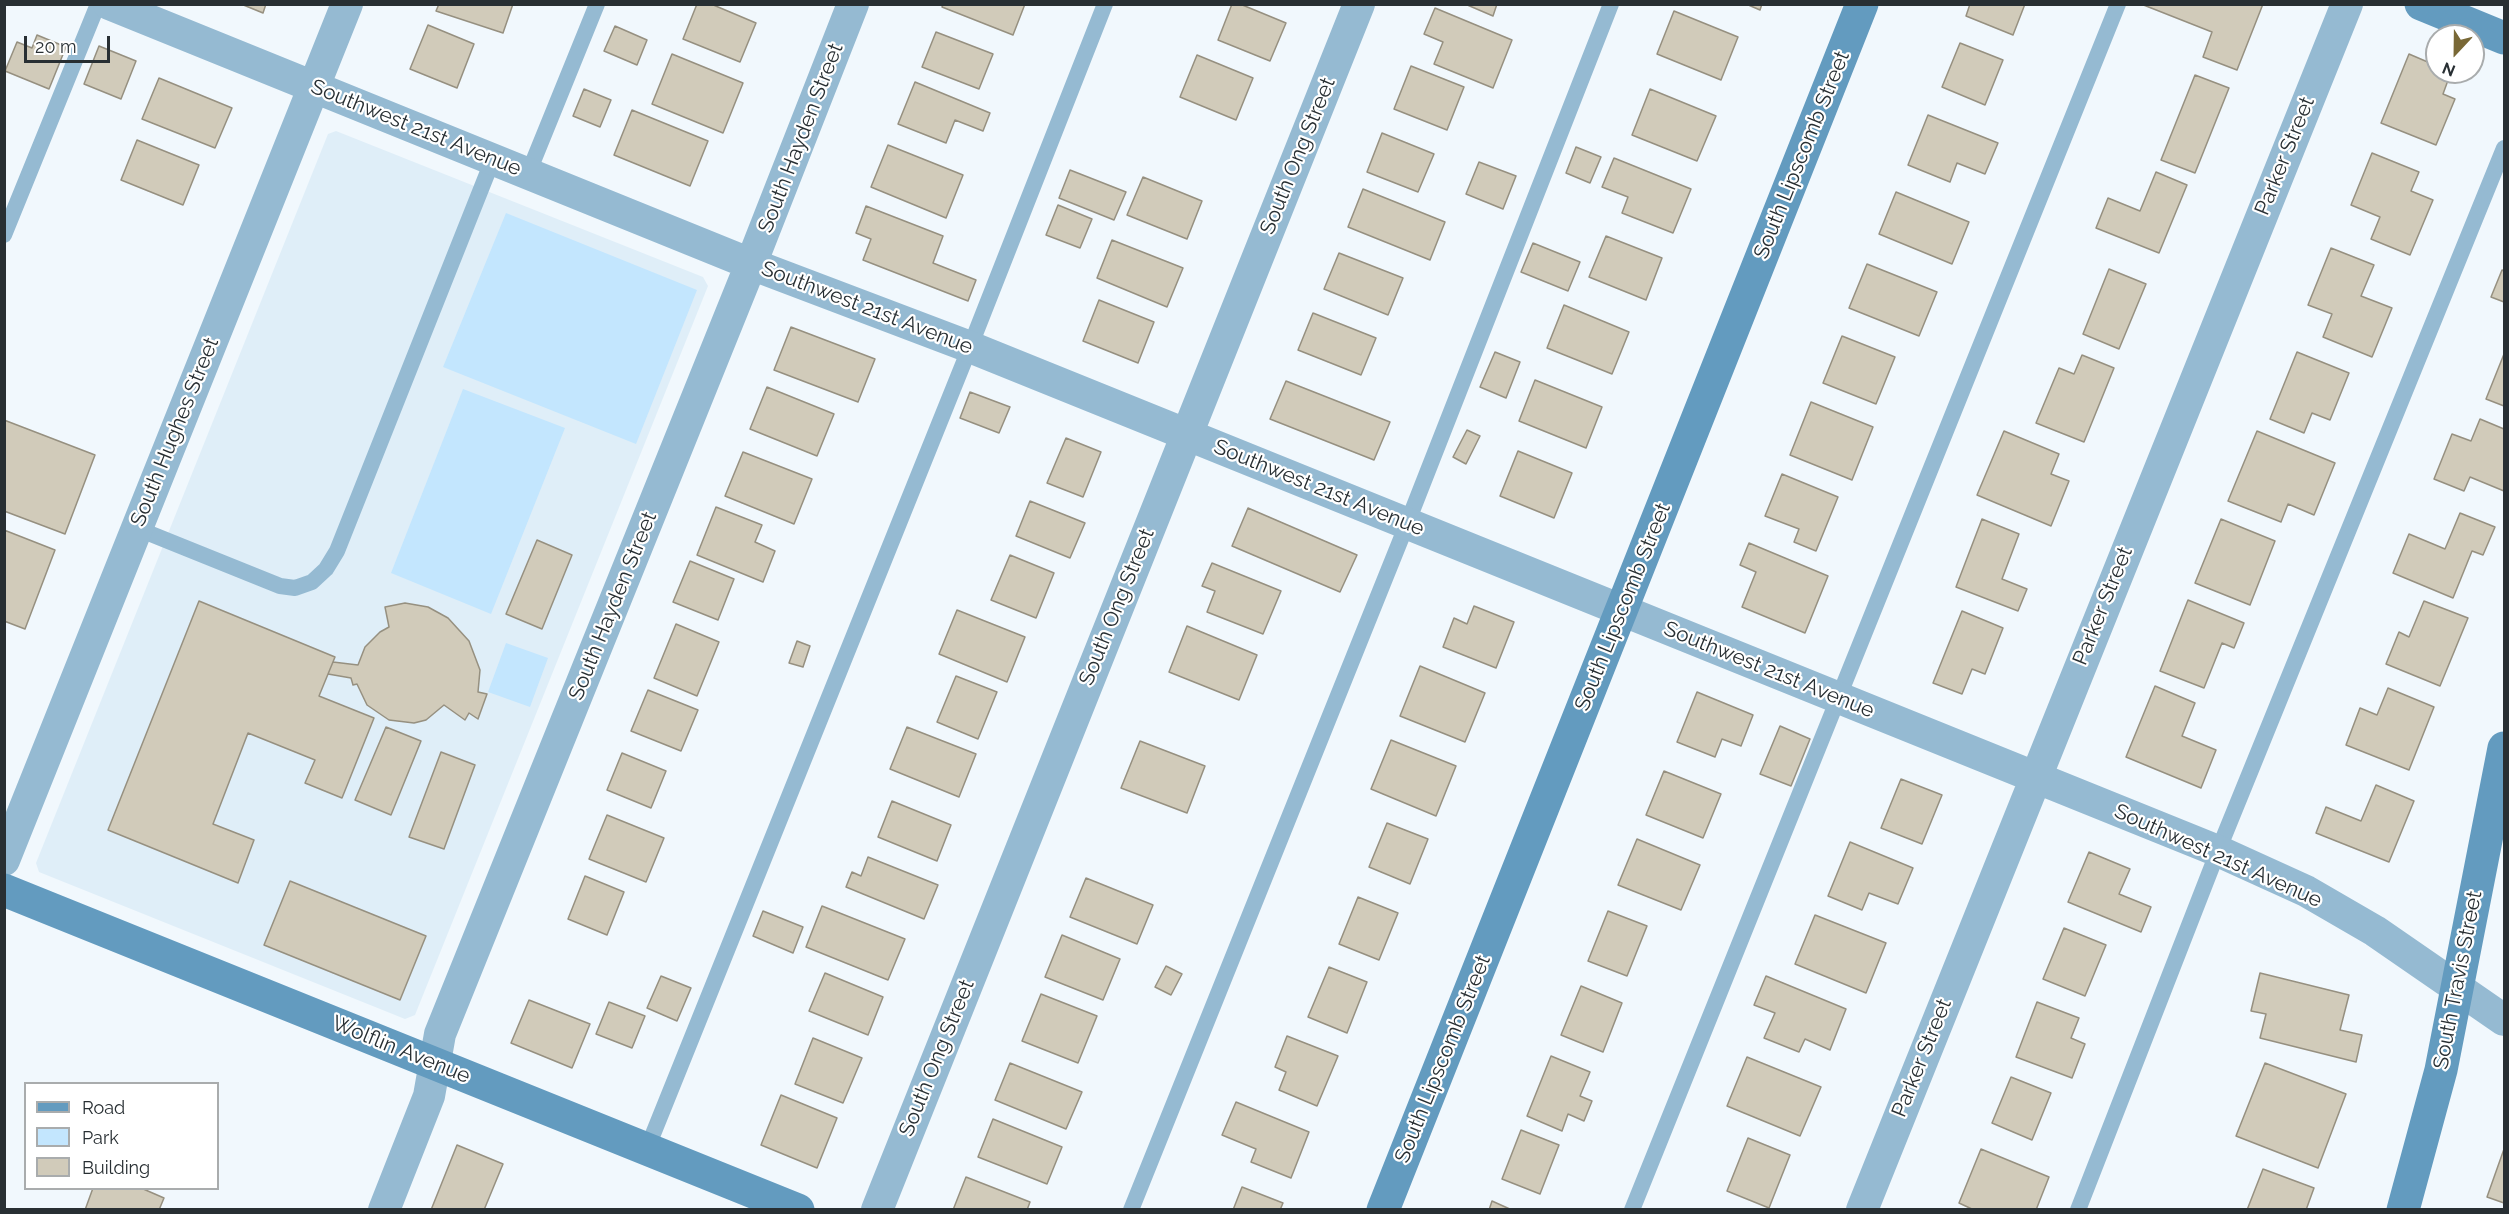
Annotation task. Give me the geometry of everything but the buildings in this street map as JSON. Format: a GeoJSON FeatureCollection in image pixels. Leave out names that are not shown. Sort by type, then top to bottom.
{"type":"FeatureCollection","features":[{"type":"Feature","properties":{"kind":"street","name":"Southwest 21st Avenue"},"geometry":{"type":"LineString","coordinates":[[109,4],[751,264],[970,347],[2218,851],[2306,891],[2375,932],[2505,1020]]}},
{"type":"Feature","properties":{"kind":"street","name":"South Hughes Street"},"geometry":{"type":"LineString","coordinates":[[4,860],[347,4]]}},
{"type":"Feature","properties":{"kind":"street","name":"South Hayden Street"},"geometry":{"type":"LineString","coordinates":[[384,1209],[429,1096],[440,1034],[751,264],[853,4]]}},
{"type":"Feature","properties":{"kind":"street","name":"South Ong Street"},"geometry":{"type":"LineString","coordinates":[[877,1209],[1359,4]]}},
{"type":"Feature","properties":{"kind":"street","name":"South Lipscomb Street"},"geometry":{"type":"LineString","coordinates":[[1383,1209],[1862,4]]}},
{"type":"Feature","properties":{"kind":"street","name":"Parker Street"},"geometry":{"type":"LineString","coordinates":[[1862,1209],[2034,776],[2347,4]]}},
{"type":"Feature","properties":{"kind":"street"},"geometry":{"type":"LineString","coordinates":[[2421,4],[2505,38]]}},
{"type":"Feature","properties":{"kind":"street","name":"South Travis Street"},"geometry":{"type":"LineString","coordinates":[[2403,1209],[2441,1070],[2505,748]]}},
{"type":"Feature","properties":{"kind":"street","name":"Wolflin Avenue"},"geometry":{"type":"LineString","coordinates":[[4,890],[798,1209]]}},
{"type":"Feature","properties":{"kind":"lane"},"geometry":{"type":"LineString","coordinates":[[4,235],[98,4]]}},
{"type":"Feature","properties":{"kind":"lane"},"geometry":{"type":"LineString","coordinates":[[528,174],[597,4]]}},
{"type":"Feature","properties":{"kind":"lane"},"geometry":{"type":"LineString","coordinates":[[647,1149],[970,347],[1105,4]]}},
{"type":"Feature","properties":{"kind":"lane"},"geometry":{"type":"LineString","coordinates":[[1131,1209],[1407,524],[1611,4]]}},
{"type":"Feature","properties":{"kind":"lane"},"geometry":{"type":"LineString","coordinates":[[1632,1209],[2118,4]]}},
{"type":"Feature","properties":{"kind":"lane"},"geometry":{"type":"LineString","coordinates":[[2078,1209],[2218,851],[2505,148]]}},
{"type":"Feature","properties":{"kind":"lane"},"geometry":{"type":"LineString","coordinates":[[136,528],[280,586],[296,588],[312,582],[326,569],[337,550],[493,159]]}},
{"type":"Feature","properties":{"kind":"shaded area"},"geometry":{"type":"Polygon","coordinates":[[[336,131],[703,277],[708,286],[415,1015],[405,1019],[39,872],[36,863],[328,134],[336,131]]]}},
{"type":"Feature","properties":{"kind":"green space"},"geometry":{"type":"Polygon","coordinates":[[[506,213],[697,290],[636,444],[443,367],[506,213]]]}},
{"type":"Feature","properties":{"kind":"green space"},"geometry":{"type":"Polygon","coordinates":[[[463,389],[565,428],[491,614],[391,573],[463,389]]]}},
{"type":"Feature","properties":{"kind":"green space"},"geometry":{"type":"Polygon","coordinates":[[[506,643],[548,658],[530,707],[488,692],[506,643]]]}}]}
